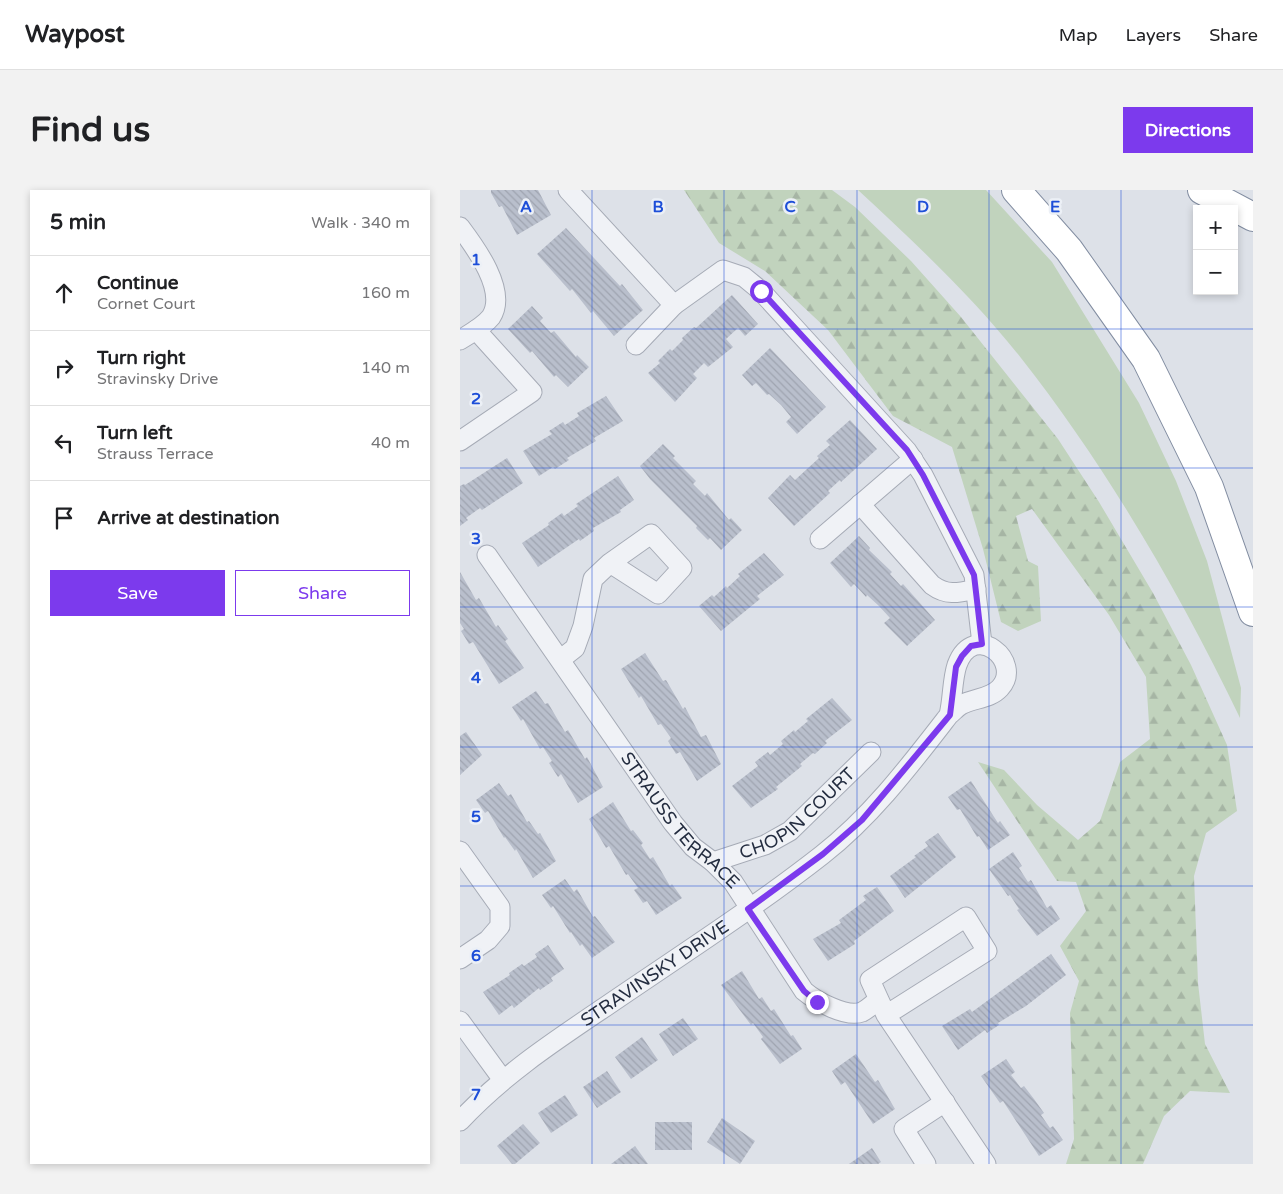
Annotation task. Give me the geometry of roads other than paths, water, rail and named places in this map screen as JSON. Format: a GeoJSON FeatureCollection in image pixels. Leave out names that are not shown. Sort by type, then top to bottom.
{"type":"FeatureCollection","features":[{"type":"Feature","properties":{"kind":"highway"},"geometry":{"type":"LineString","coordinates":[[1016,190],[1069,250],[1146,359],[1209,487],[1253,612]]}},
{"type":"Feature","properties":{"kind":"highway"},"geometry":{"type":"LineString","coordinates":[[1202,190],[1253,217]]}},
{"type":"Feature","properties":{"kind":"street"},"geometry":{"type":"LineString","coordinates":[[568,190],[674,305]]}},
{"type":"Feature","properties":{"kind":"street"},"geometry":{"type":"LineString","coordinates":[[460,226],[478,252],[496,294],[492,315],[476,330],[460,340]]}},
{"type":"Feature","properties":{"kind":"street"},"geometry":{"type":"LineString","coordinates":[[636,345],[674,305],[723,270],[744,277],[761,291],[913,459],[974,575],[982,644],[971,646],[962,656],[956,667],[950,715]]}},
{"type":"Feature","properties":{"kind":"street"},"geometry":{"type":"LineString","coordinates":[[460,440],[532,392],[476,330]]}},
{"type":"Feature","properties":{"kind":"street"},"geometry":{"type":"LineString","coordinates":[[820,539],[913,459]]}},
{"type":"Feature","properties":{"kind":"street"},"geometry":{"type":"LineString","coordinates":[[860,504],[932,585],[941,592],[952,594],[976,589]]}},
{"type":"Feature","properties":{"kind":"street","name":"STRAUSS TERRACE"},"geometry":{"type":"LineString","coordinates":[[487,555],[562,659],[673,822],[693,847],[714,862],[733,882],[748,909],[804,991],[817,1002],[842,1011],[861,1012],[882,1008],[987,951],[966,917],[870,980],[882,1008]]}},
{"type":"Feature","properties":{"kind":"street"},"geometry":{"type":"LineString","coordinates":[[562,659],[575,648],[583,626],[593,579],[610,563]]}},
{"type":"Feature","properties":{"kind":"street","name":"STRAVINSKY DRIVE"},"geometry":{"type":"LineString","coordinates":[[460,1121],[487,1092],[526,1061],[748,909],[823,854],[862,820],[960,705],[991,695],[1001,687],[1005,678],[1005,662],[993,647],[982,644]]}},
{"type":"Feature","properties":{"kind":"street","name":"CHOPIN COURT"},"geometry":{"type":"LineString","coordinates":[[714,862],[765,845],[790,831],[871,752]]}},
{"type":"Feature","properties":{"kind":"street"},"geometry":{"type":"LineString","coordinates":[[460,851],[500,907],[500,926],[488,940],[460,959]]}},
{"type":"Feature","properties":{"kind":"street"},"geometry":{"type":"LineString","coordinates":[[882,1008],[986,1164]]}},
{"type":"Feature","properties":{"kind":"street"},"geometry":{"type":"LineString","coordinates":[[460,1021],[503,1080]]}},
{"type":"Feature","properties":{"kind":"street"},"geometry":{"type":"LineString","coordinates":[[926,1164],[904,1129],[946,1102]]}}]}
